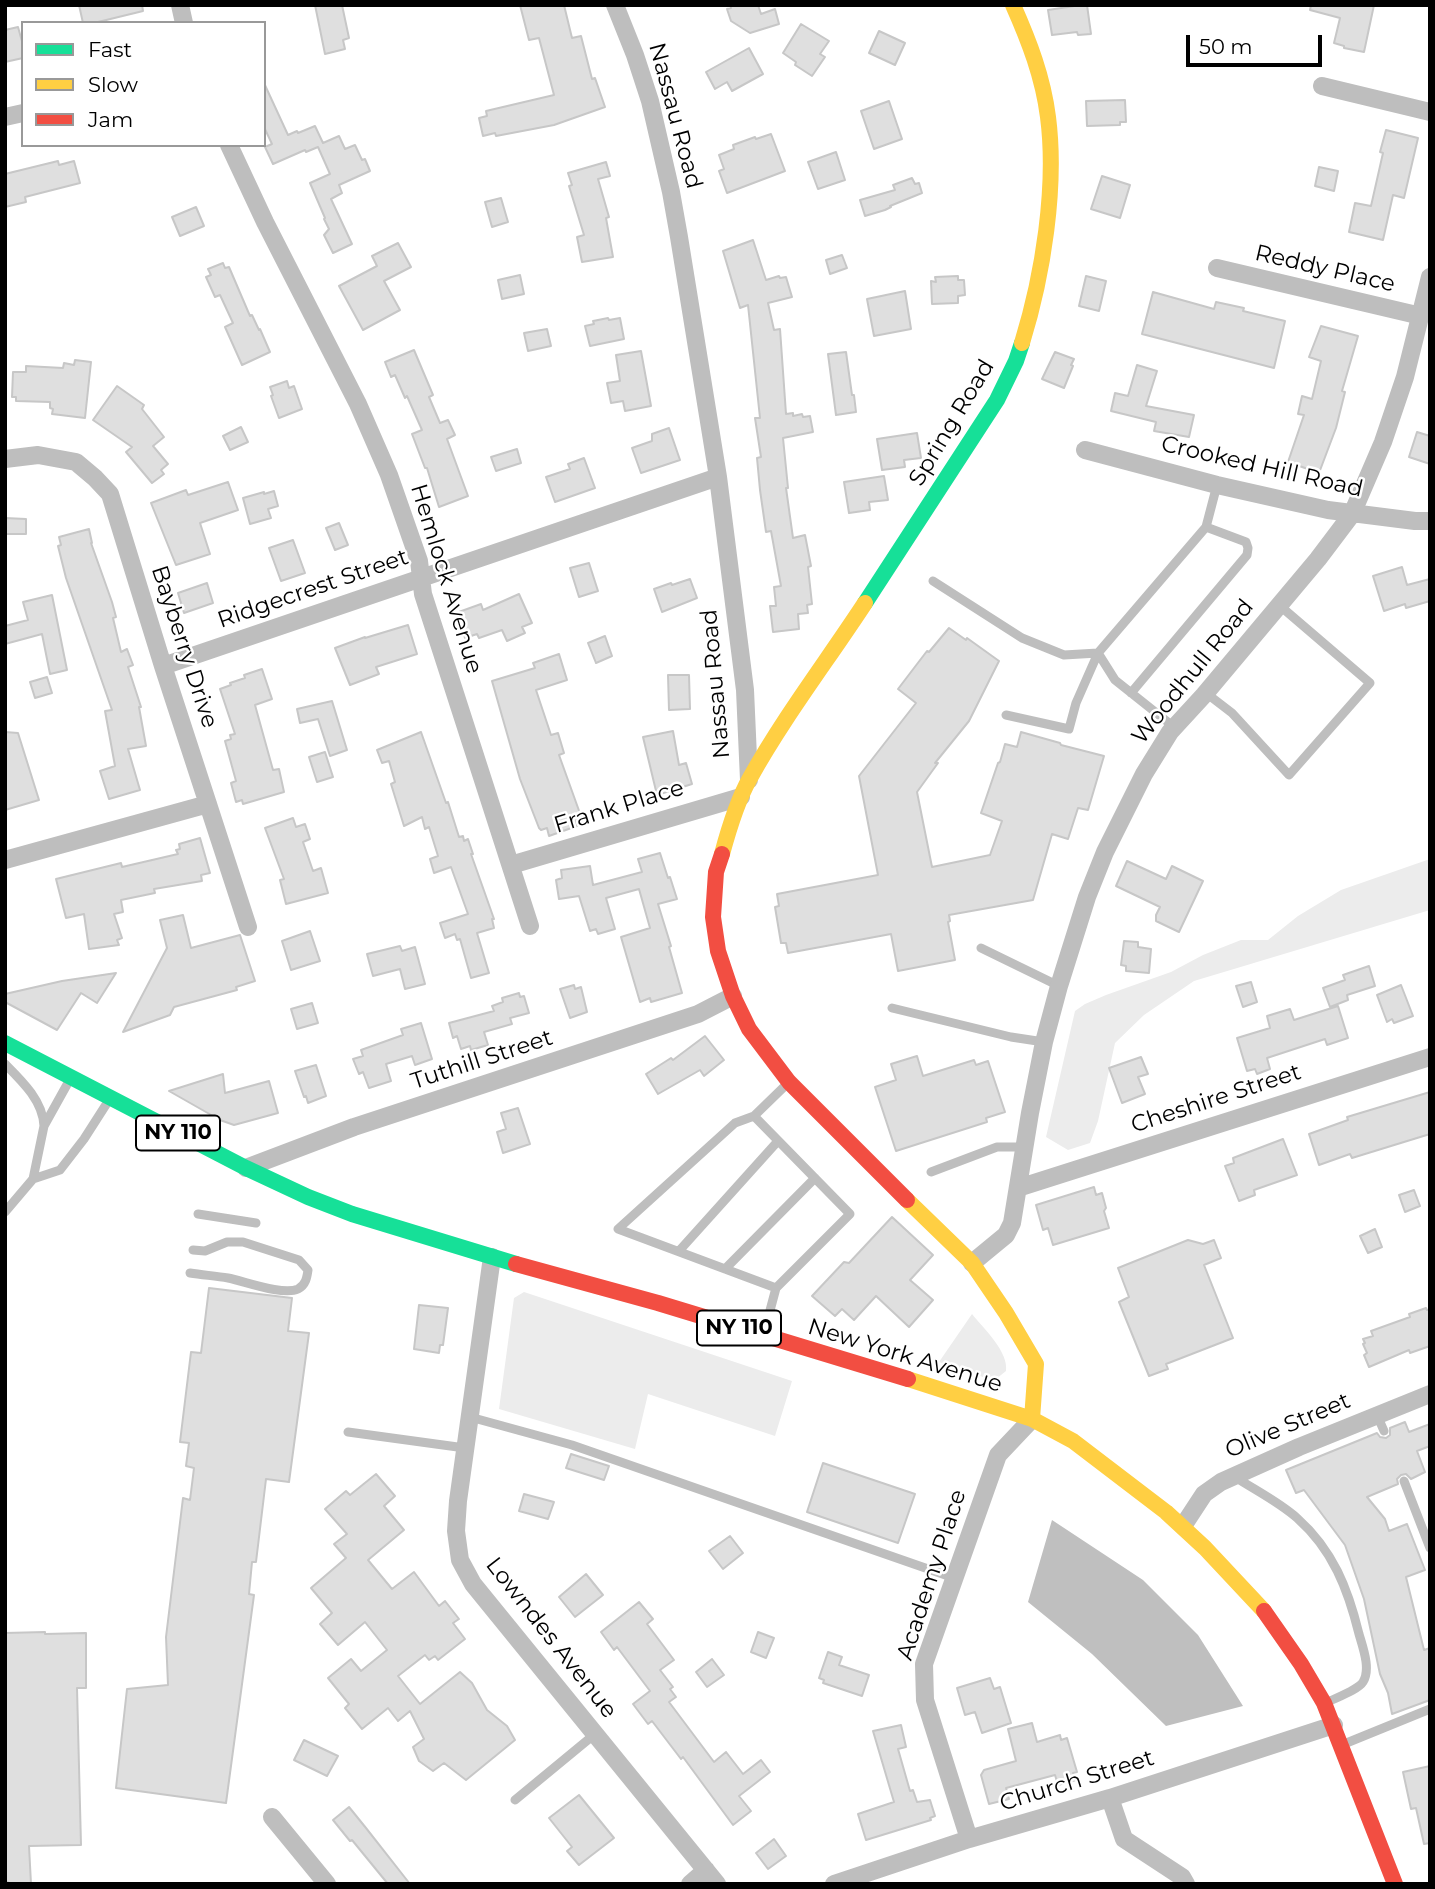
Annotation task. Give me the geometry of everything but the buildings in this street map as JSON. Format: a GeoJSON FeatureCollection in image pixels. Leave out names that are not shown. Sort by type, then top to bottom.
{"type":"FeatureCollection","features":[{"type":"Feature","properties":{"kind":"main road","name":"Spring Road"},"geometry":{"type":"LineString","coordinates":[[749,780],[786,719],[864,606],[990,412],[1016,361],[1039,275],[1051,166],[1048,116],[1038,68],[1013,5]]}},
{"type":"Feature","properties":{"kind":"main road","name":"Nassau Road"},"geometry":{"type":"LineString","coordinates":[[749,780],[730,826],[716,872],[713,917],[718,950],[733,996],[749,1029],[789,1082],[972,1263],[1006,1313],[1035,1364],[1032,1419]]}},
{"type":"Feature","properties":{"kind":"main road","name":"New York Avenue"},"geometry":{"type":"LineString","coordinates":[[5,1043],[246,1168],[352,1214],[940,1388],[1032,1419],[1073,1441],[1183,1526],[1267,1615],[1301,1664],[1334,1724],[1395,1884]]}},
{"type":"Feature","properties":{"kind":"street","name":"Nassau Road"},"geometry":{"type":"LineString","coordinates":[[615,5],[650,101],[671,192],[718,477],[745,690],[749,780]]}},
{"type":"Feature","properties":{"kind":"street"},"geometry":{"type":"LineString","coordinates":[[1322,86],[1430,112]]}},
{"type":"Feature","properties":{"kind":"street","name":"Hemlock Avenue"},"geometry":{"type":"LineString","coordinates":[[230,147],[358,404],[389,475],[419,561],[423,594],[530,926]]}},
{"type":"Feature","properties":{"kind":"street","name":"Reddy Place"},"geometry":{"type":"LineString","coordinates":[[1217,268],[1421,316]]}},
{"type":"Feature","properties":{"kind":"street","name":"Woodhull Road"},"geometry":{"type":"LineString","coordinates":[[972,1263],[1006,1235],[1012,1223],[1044,1042],[1087,897],[1105,852],[1144,774],[1174,727],[1206,693],[1318,559],[1352,514],[1383,442],[1405,377],[1430,277]]}},
{"type":"Feature","properties":{"kind":"street","name":"Crooked Hill Road"},"geometry":{"type":"LineString","coordinates":[[1085,450],[1217,485],[1328,510],[1430,522]]}},
{"type":"Feature","properties":{"kind":"street","name":"Bayberry Drive"},"geometry":{"type":"LineString","coordinates":[[5,459],[38,455],[76,461],[110,494],[248,927]]}},
{"type":"Feature","properties":{"kind":"street","name":"Ridgecrest Street"},"geometry":{"type":"LineString","coordinates":[[163,666],[718,477]]}},
{"type":"Feature","properties":{"kind":"street","name":"Frank Place"},"geometry":{"type":"LineString","coordinates":[[511,865],[741,797]]}},
{"type":"Feature","properties":{"kind":"street"},"geometry":{"type":"LineString","coordinates":[[5,860],[208,804]]}},
{"type":"Feature","properties":{"kind":"street","name":"Tuthill Street"},"geometry":{"type":"LineString","coordinates":[[246,1168],[354,1127],[702,1013],[733,996]]}},
{"type":"Feature","properties":{"kind":"street","name":"Cheshire Street"},"geometry":{"type":"LineString","coordinates":[[1018,1188],[1430,1057]]}},
{"type":"Feature","properties":{"kind":"street","name":"Lowndes Avenue"},"geometry":{"type":"LineString","coordinates":[[492,1257],[457,1501],[456,1531],[460,1560],[473,1584],[712,1877]]}},
{"type":"Feature","properties":{"kind":"street","name":"Olive Street"},"geometry":{"type":"LineString","coordinates":[[1183,1526],[1204,1494],[1234,1476],[1299,1447],[1380,1423],[1430,1394]]}},
{"type":"Feature","properties":{"kind":"street","name":"Academy Place"},"geometry":{"type":"LineString","coordinates":[[969,1839],[925,1700],[924,1664],[998,1455],[1032,1419]]}},
{"type":"Feature","properties":{"kind":"street","name":"Church Street"},"geometry":{"type":"LineString","coordinates":[[834,1884],[969,1839],[1110,1798],[1334,1724]]}},
{"type":"Feature","properties":{"kind":"street"},"geometry":{"type":"LineString","coordinates":[[1110,1798],[1124,1839],[1182,1877],[1186,1884]]}},
{"type":"Feature","properties":{"kind":"street"},"geometry":{"type":"LineString","coordinates":[[272,1817],[327,1884]]}},
{"type":"Feature","properties":{"kind":"street"},"geometry":{"type":"LineString","coordinates":[[690,1884],[712,1877]]}},
{"type":"Feature","properties":{"kind":"lane"},"geometry":{"type":"LineString","coordinates":[[1006,715],[1069,729],[1076,703],[1098,653],[1206,527],[1217,485]]}},
{"type":"Feature","properties":{"kind":"lane"},"geometry":{"type":"LineString","coordinates":[[1131,693],[1247,555],[1246,542],[1206,527]]}},
{"type":"Feature","properties":{"kind":"lane"},"geometry":{"type":"LineString","coordinates":[[933,581],[1021,638],[1064,655],[1098,653]]}},
{"type":"Feature","properties":{"kind":"lane"},"geometry":{"type":"LineString","coordinates":[[1206,693],[1232,713],[1289,775],[1370,683],[1279,605]]}},
{"type":"Feature","properties":{"kind":"lane"},"geometry":{"type":"LineString","coordinates":[[1098,653],[1115,680],[1174,727]]}},
{"type":"Feature","properties":{"kind":"lane"},"geometry":{"type":"LineString","coordinates":[[981,948],[1059,986]]}},
{"type":"Feature","properties":{"kind":"lane"},"geometry":{"type":"LineString","coordinates":[[892,1008],[1011,1037],[1044,1042]]}},
{"type":"Feature","properties":{"kind":"lane"},"geometry":{"type":"LineString","coordinates":[[5,1064],[29,1089],[44,1116],[33,1179],[5,1212]]}},
{"type":"Feature","properties":{"kind":"lane"},"geometry":{"type":"LineString","coordinates":[[44,1126],[72,1077]]}},
{"type":"Feature","properties":{"kind":"lane"},"geometry":{"type":"LineString","coordinates":[[776,1288],[618,1229],[735,1123],[754,1116],[789,1082]]}},
{"type":"Feature","properties":{"kind":"lane"},"geometry":{"type":"LineString","coordinates":[[33,1179],[60,1170],[111,1097]]}},
{"type":"Feature","properties":{"kind":"lane"},"geometry":{"type":"LineString","coordinates":[[754,1116],[850,1214],[776,1288],[763,1336]]}},
{"type":"Feature","properties":{"kind":"lane"},"geometry":{"type":"LineString","coordinates":[[679,1251],[779,1141]]}},
{"type":"Feature","properties":{"kind":"lane"},"geometry":{"type":"LineString","coordinates":[[931,1172],[997,1147],[1024,1152]]}},
{"type":"Feature","properties":{"kind":"lane"},"geometry":{"type":"LineString","coordinates":[[725,1269],[815,1178]]}},
{"type":"Feature","properties":{"kind":"lane"},"geometry":{"type":"LineString","coordinates":[[198,1214],[256,1223]]}},
{"type":"Feature","properties":{"kind":"lane"},"geometry":{"type":"LineString","coordinates":[[190,1273],[230,1278],[247,1285],[289,1291],[300,1288],[306,1280],[307,1270],[299,1261],[243,1242],[227,1242],[205,1251],[193,1250]]}},
{"type":"Feature","properties":{"kind":"lane"},"geometry":{"type":"LineString","coordinates":[[470,1417],[572,1445],[954,1578]]}},
{"type":"Feature","properties":{"kind":"lane"},"geometry":{"type":"LineString","coordinates":[[348,1432],[465,1448]]}},
{"type":"Feature","properties":{"kind":"lane"},"geometry":{"type":"LineString","coordinates":[[1234,1476],[1297,1518],[1318,1540],[1333,1559],[1352,1603],[1366,1672],[1363,1682],[1358,1686],[1324,1703]]}},
{"type":"Feature","properties":{"kind":"lane"},"geometry":{"type":"LineString","coordinates":[[1404,1481],[1430,1548]]}},
{"type":"Feature","properties":{"kind":"lane"},"geometry":{"type":"LineString","coordinates":[[1342,1745],[1430,1709]]}},
{"type":"Feature","properties":{"kind":"lane"},"geometry":{"type":"LineString","coordinates":[[515,1800],[595,1734]]}},
{"type":"Feature","properties":{"kind":"shaded area"},"geometry":{"type":"Polygon","coordinates":[[[1430,859],[1430,910],[1194,981],[1144,1015],[1115,1043],[1098,1121],[1090,1143],[1068,1150],[1046,1137],[1075,1011],[1106,995],[1171,972],[1203,955],[1241,940],[1268,940],[1298,916],[1341,890],[1430,859]]]}},
{"type":"Feature","properties":{"kind":"shaded area"},"geometry":{"type":"Polygon","coordinates":[[[524,1292],[792,1381],[775,1436],[648,1394],[635,1449],[499,1409],[514,1298],[524,1292]]]}},
{"type":"Feature","properties":{"kind":"shaded area"},"geometry":{"type":"Polygon","coordinates":[[[972,1314],[1004,1356],[1006,1371],[996,1379],[939,1362],[972,1314]]]}},
{"type":"Feature","properties":{"kind":"shaded area"},"geometry":{"type":"Polygon","coordinates":[[[1052,1520],[1143,1580],[1198,1635],[1243,1706],[1166,1726],[1092,1654],[1028,1602],[1052,1520]]]}},
{"type":"Feature","properties":{"kind":"traffic: fast"},"geometry":{"type":"LineString","coordinates":[[865,603],[997,400],[1022,343]]}},
{"type":"Feature","properties":{"kind":"traffic: fast"},"geometry":{"type":"LineString","coordinates":[[5,1043],[246,1168],[308,1197],[352,1214],[516,1264]]}},
{"type":"Feature","properties":{"kind":"traffic: slow"},"geometry":{"type":"LineString","coordinates":[[1013,5],[1030,46],[1046,102],[1051,172],[1042,260],[1022,343]]}},
{"type":"Feature","properties":{"kind":"traffic: slow"},"geometry":{"type":"LineString","coordinates":[[722,854],[737,805],[763,755],[865,603]]}},
{"type":"Feature","properties":{"kind":"traffic: slow"},"geometry":{"type":"LineString","coordinates":[[907,1200],[972,1263],[1036,1364],[1032,1419]]}},
{"type":"Feature","properties":{"kind":"traffic: slow"},"geometry":{"type":"LineString","coordinates":[[908,1379],[1032,1419],[1073,1441],[1166,1512],[1205,1548],[1264,1611]]}},
{"type":"Feature","properties":{"kind":"traffic: jam"},"geometry":{"type":"LineString","coordinates":[[722,854],[716,872],[713,917],[718,951],[733,996],[749,1029],[789,1082],[907,1200]]}},
{"type":"Feature","properties":{"kind":"traffic: jam"},"geometry":{"type":"LineString","coordinates":[[516,1264],[658,1303],[908,1379]]}},
{"type":"Feature","properties":{"kind":"traffic: jam"},"geometry":{"type":"LineString","coordinates":[[1264,1611],[1324,1703],[1395,1884]]}}]}
